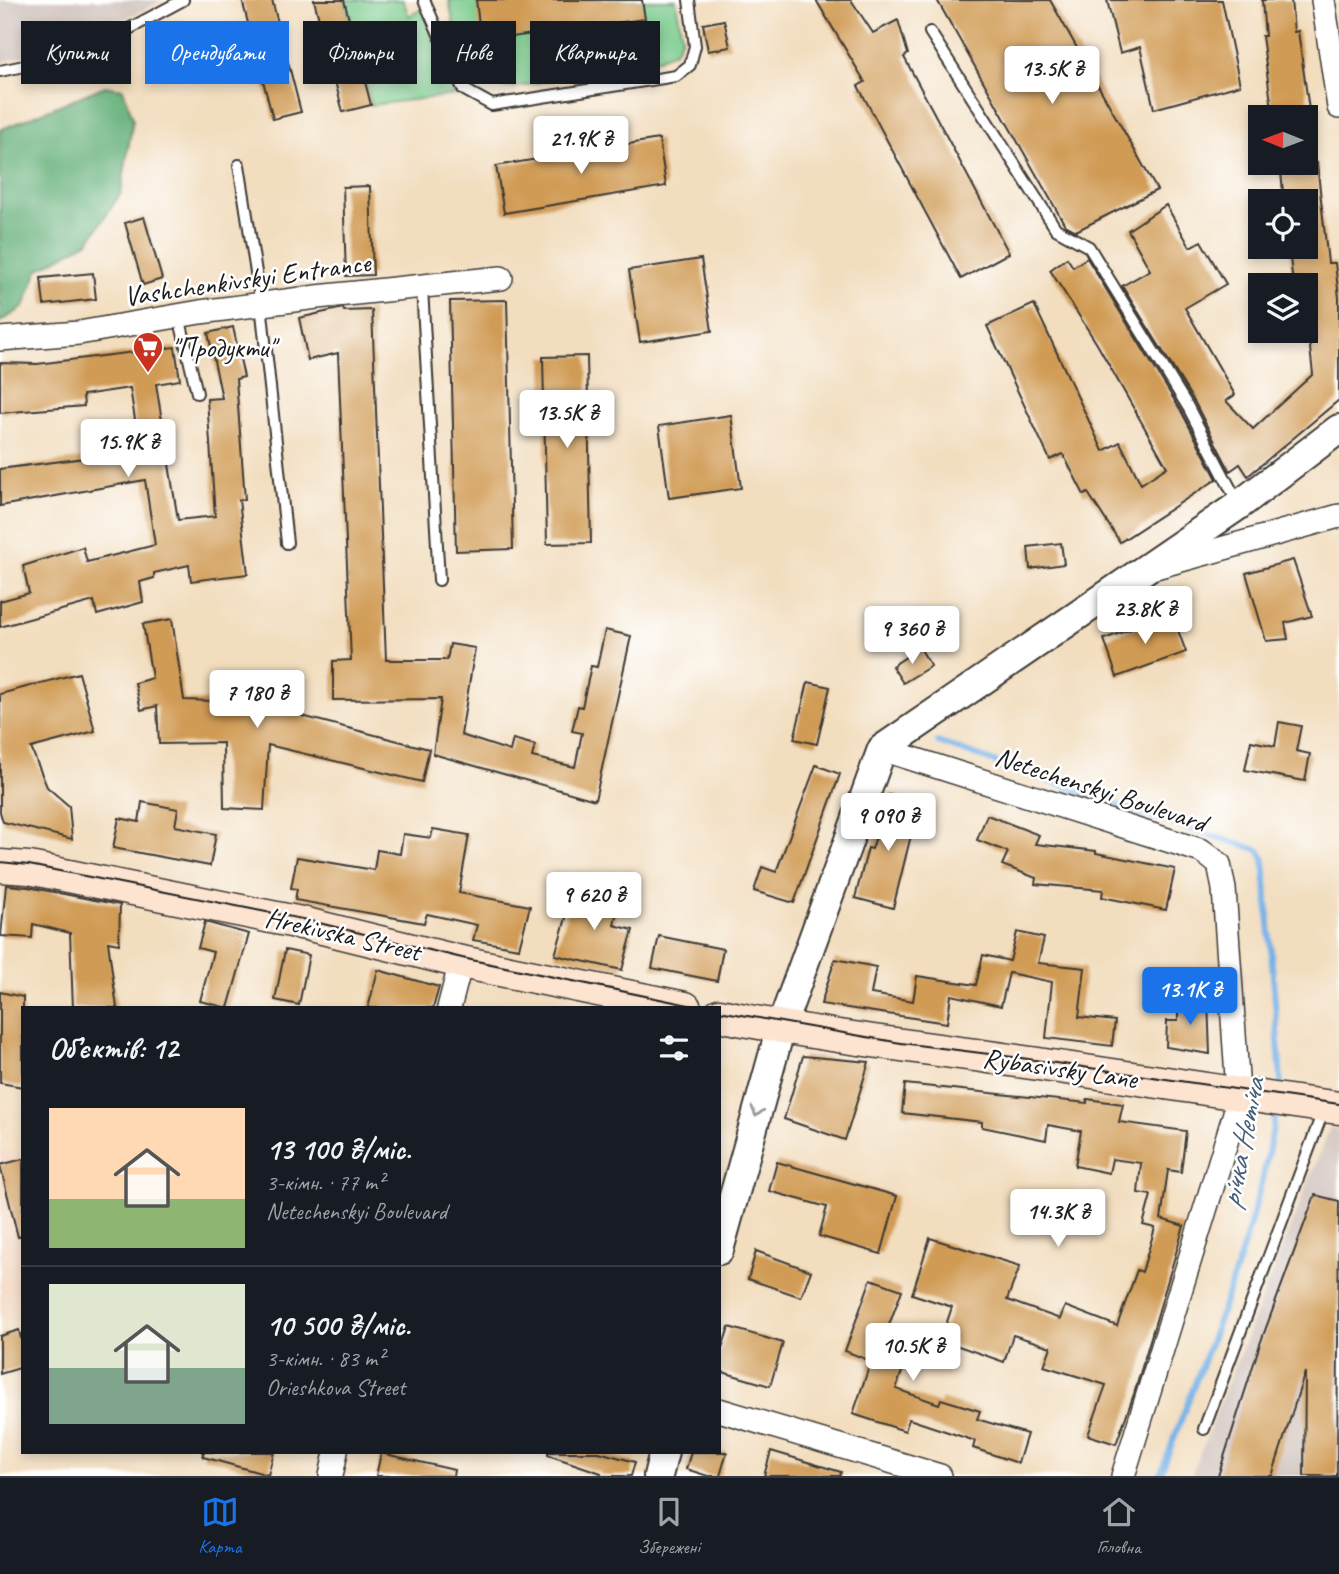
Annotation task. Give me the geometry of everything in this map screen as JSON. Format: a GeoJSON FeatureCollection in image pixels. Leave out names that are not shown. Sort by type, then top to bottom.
{"type":"FeatureCollection","features":[{"type":"Feature","properties":{"kind":"main road","name":"Hrekivska Street"},"geometry":{"type":"LineString","coordinates":[[0,866],[29,868],[306,924],[461,962],[675,1006]]}},
{"type":"Feature","properties":{"kind":"main road"},"geometry":{"type":"LineString","coordinates":[[721,1016],[778,1037]]}},
{"type":"Feature","properties":{"kind":"main road","name":"Rybasivsky Lane"},"geometry":{"type":"LineString","coordinates":[[778,1037],[1332,1107]]}},
{"type":"Feature","properties":{"kind":"street"},"geometry":{"type":"LineString","coordinates":[[1323,0],[1339,107]]}},
{"type":"Feature","properties":{"kind":"street","name":"Vashchenkivskyi Entrance"},"geometry":{"type":"LineString","coordinates":[[0,340],[79,333],[261,304],[501,278]]}},
{"type":"Feature","properties":{"kind":"street"},"geometry":{"type":"LineString","coordinates":[[721,1243],[778,1037],[882,749],[1239,505],[1339,429]]}},
{"type":"Feature","properties":{"kind":"street"},"geometry":{"type":"LineString","coordinates":[[1142,571],[1339,516]]}},
{"type":"Feature","properties":{"kind":"street","name":"Netechenskyi Boulevard"},"geometry":{"type":"LineString","coordinates":[[882,749],[1202,851],[1219,864],[1225,903],[1237,1077],[1235,1113],[1123,1476]]}},
{"type":"Feature","properties":{"kind":"street"},"geometry":{"type":"LineString","coordinates":[[450,1006],[461,962]]}},
{"type":"Feature","properties":{"kind":"street"},"geometry":{"type":"LineString","coordinates":[[721,1411],[940,1476]]}},
{"type":"Feature","properties":{"kind":"street"},"geometry":{"type":"LineString","coordinates":[[331,1476],[336,1454]]}},
{"type":"Feature","properties":{"kind":"street"},"geometry":{"type":"LineString","coordinates":[[658,1476],[664,1454]]}},
{"type":"Feature","properties":{"kind":"lane"},"geometry":{"type":"LineString","coordinates":[[0,71],[82,54],[183,0]]}},
{"type":"Feature","properties":{"kind":"lane"},"geometry":{"type":"LineString","coordinates":[[424,0],[463,89],[492,105],[676,76],[690,65],[695,46],[689,0]]}},
{"type":"Feature","properties":{"kind":"lane"},"geometry":{"type":"LineString","coordinates":[[930,32],[1056,229],[1089,247],[1188,407],[1239,505]]}},
{"type":"Feature","properties":{"kind":"lane"},"geometry":{"type":"LineString","coordinates":[[239,166],[261,304],[287,543]]}},
{"type":"Feature","properties":{"kind":"lane"},"geometry":{"type":"LineString","coordinates":[[422,288],[439,580]]}},
{"type":"Feature","properties":{"kind":"lane"},"geometry":{"type":"LineString","coordinates":[[180,316],[197,393]]}},
{"type":"Feature","properties":{"kind":"lane"},"geometry":{"type":"LineString","coordinates":[[1204,1429],[1332,1107]]}},
{"type":"Feature","properties":{"kind":"shaded area"},"geometry":{"type":"Polygon","coordinates":[[[0,0],[163,0],[118,21],[21,21],[21,56],[0,63],[0,0]]]}},
{"type":"Feature","properties":{"kind":"shaded area"},"geometry":{"type":"Polygon","coordinates":[[[1330,1128],[1339,1129],[1339,1476],[1191,1476],[1330,1128]]]}},
{"type":"Feature","properties":{"kind":"shaded area"},"geometry":{"type":"Polygon","coordinates":[[[21,1149],[21,1322],[0,1318],[0,1154],[21,1149]]]}},
{"type":"Feature","properties":{"kind":"green space"},"geometry":{"type":"Polygon","coordinates":[[[344,0],[403,0],[409,16],[423,9],[431,30],[431,84],[451,84],[455,95],[371,105],[366,84],[417,84],[417,21],[349,21],[344,0]]]}},
{"type":"Feature","properties":{"kind":"green space"},"geometry":{"type":"Polygon","coordinates":[[[449,0],[676,0],[682,38],[675,51],[660,58],[660,21],[530,21],[530,84],[532,84],[512,88],[480,84],[516,84],[516,21],[453,21],[449,0]]]}},
{"type":"Feature","properties":{"kind":"green space"},"geometry":{"type":"Polygon","coordinates":[[[105,86],[123,89],[133,119],[121,193],[89,241],[38,270],[24,307],[0,322],[0,130],[105,86]]]}},
{"type":"Feature","properties":{"kind":"building"},"geometry":{"type":"Polygon","coordinates":[[[242,0],[272,0],[277,21],[247,21],[242,0]]]}},
{"type":"Feature","properties":{"kind":"building"},"geometry":{"type":"Polygon","coordinates":[[[314,0],[344,0],[349,21],[319,21],[314,0]]]}},
{"type":"Feature","properties":{"kind":"building"},"geometry":{"type":"Polygon","coordinates":[[[476,0],[642,0],[645,19],[530,21],[530,34],[516,36],[516,21],[479,21],[476,0]]]}},
{"type":"Feature","properties":{"kind":"building"},"geometry":{"type":"Polygon","coordinates":[[[816,0],[851,0],[873,33],[898,20],[908,54],[904,57],[1009,253],[961,279],[858,86],[865,82],[816,0]]]}},
{"type":"Feature","properties":{"kind":"building"},"geometry":{"type":"Polygon","coordinates":[[[937,0],[1050,0],[1157,190],[1076,231],[1065,225],[937,0]]]}},
{"type":"Feature","properties":{"kind":"building"},"geometry":{"type":"Polygon","coordinates":[[[1107,0],[1222,0],[1240,85],[1154,109],[1140,47],[1120,53],[1107,0]]]}},
{"type":"Feature","properties":{"kind":"building"},"geometry":{"type":"Polygon","coordinates":[[[1262,0],[1291,0],[1294,32],[1298,31],[1308,105],[1271,105],[1262,36],[1265,36],[1262,0]]]}},
{"type":"Feature","properties":{"kind":"building"},"geometry":{"type":"Polygon","coordinates":[[[724,20],[730,47],[708,51],[703,24],[724,20]]]}},
{"type":"Feature","properties":{"kind":"building"},"geometry":{"type":"Polygon","coordinates":[[[289,66],[301,112],[273,119],[264,84],[289,84],[289,66]]]}},
{"type":"Feature","properties":{"kind":"building"},"geometry":{"type":"Polygon","coordinates":[[[336,84],[366,84],[371,105],[343,112],[336,84]]]}},
{"type":"Feature","properties":{"kind":"building"},"geometry":{"type":"Polygon","coordinates":[[[659,139],[666,186],[504,213],[496,166],[659,139]]]}},
{"type":"Feature","properties":{"kind":"building"},"geometry":{"type":"Polygon","coordinates":[[[1318,172],[1328,263],[1335,263],[1339,298],[1339,400],[1248,476],[1240,464],[1230,471],[1195,403],[1122,286],[1150,270],[1128,230],[1166,205],[1190,247],[1201,241],[1226,284],[1185,308],[1235,395],[1226,401],[1253,429],[1313,374],[1309,343],[1318,343],[1318,273],[1292,273],[1290,259],[1318,259],[1318,189],[1283,189],[1281,175],[1318,175],[1318,172]]]}},
{"type":"Feature","properties":{"kind":"building"},"geometry":{"type":"Polygon","coordinates":[[[370,186],[373,275],[346,276],[343,187],[370,186]]]}},
{"type":"Feature","properties":{"kind":"building"},"geometry":{"type":"Polygon","coordinates":[[[144,217],[162,279],[143,285],[125,223],[144,217]]]}},
{"type":"Feature","properties":{"kind":"building"},"geometry":{"type":"Polygon","coordinates":[[[1067,258],[1073,267],[1087,258],[1181,411],[1217,479],[1120,542],[1088,493],[1084,495],[1063,454],[1050,460],[987,326],[1034,304],[1103,451],[1120,442],[1141,484],[1167,467],[1097,344],[1050,270],[1067,258]]]}},
{"type":"Feature","properties":{"kind":"building"},"geometry":{"type":"Polygon","coordinates":[[[701,259],[712,331],[640,342],[629,270],[701,259]]]}},
{"type":"Feature","properties":{"kind":"building"},"geometry":{"type":"Polygon","coordinates":[[[93,273],[96,299],[44,305],[41,278],[93,273]]]}},
{"type":"Feature","properties":{"kind":"building"},"geometry":{"type":"Polygon","coordinates":[[[507,300],[513,549],[456,551],[450,301],[507,300]]]}},
{"type":"Feature","properties":{"kind":"building"},"geometry":{"type":"Polygon","coordinates":[[[343,308],[344,311],[372,310],[386,660],[447,660],[450,644],[475,648],[461,735],[510,751],[513,739],[535,745],[532,757],[575,767],[582,733],[572,731],[578,706],[582,707],[591,666],[597,667],[605,630],[631,636],[595,800],[433,754],[441,699],[333,700],[333,661],[351,660],[338,353],[308,360],[299,318],[343,308]]]}},
{"type":"Feature","properties":{"kind":"building"},"geometry":{"type":"Polygon","coordinates":[[[233,327],[244,377],[236,379],[245,500],[239,500],[248,574],[191,581],[189,565],[154,573],[154,578],[140,582],[143,602],[97,615],[94,601],[0,627],[0,601],[29,593],[23,566],[83,547],[87,562],[155,545],[145,480],[0,506],[0,469],[140,451],[130,388],[83,395],[84,406],[0,413],[0,363],[37,364],[175,347],[180,380],[156,384],[178,520],[215,516],[207,399],[222,398],[208,333],[233,327]]]}},
{"type":"Feature","properties":{"kind":"building"},"geometry":{"type":"Polygon","coordinates":[[[587,356],[591,543],[547,544],[543,357],[587,356]]]}},
{"type":"Feature","properties":{"kind":"building"},"geometry":{"type":"Polygon","coordinates":[[[731,415],[741,488],[669,498],[659,426],[731,415]]]}},
{"type":"Feature","properties":{"kind":"building"},"geometry":{"type":"Polygon","coordinates":[[[1061,543],[1064,564],[1030,569],[1028,547],[1061,543]]]}},
{"type":"Feature","properties":{"kind":"building"},"geometry":{"type":"Polygon","coordinates":[[[1293,560],[1312,616],[1285,623],[1288,639],[1266,641],[1246,573],[1293,560]]]}},
{"type":"Feature","properties":{"kind":"building"},"geometry":{"type":"Polygon","coordinates":[[[1172,614],[1186,652],[1117,677],[1104,639],[1172,614]]]}},
{"type":"Feature","properties":{"kind":"building"},"geometry":{"type":"Polygon","coordinates":[[[172,619],[184,700],[248,702],[429,749],[422,782],[268,745],[264,810],[224,808],[223,743],[159,744],[157,706],[141,710],[135,683],[152,678],[143,624],[172,619]]]}},
{"type":"Feature","properties":{"kind":"building"},"geometry":{"type":"Polygon","coordinates":[[[920,648],[931,666],[903,683],[892,666],[920,648]]]}},
{"type":"Feature","properties":{"kind":"building"},"geometry":{"type":"Polygon","coordinates":[[[79,673],[95,731],[31,748],[47,787],[69,806],[72,839],[3,822],[0,812],[0,694],[79,673]]]}},
{"type":"Feature","properties":{"kind":"building"},"geometry":{"type":"Polygon","coordinates":[[[808,682],[830,687],[817,744],[794,739],[808,682]]]}},
{"type":"Feature","properties":{"kind":"building"},"geometry":{"type":"Polygon","coordinates":[[[1279,722],[1301,726],[1296,751],[1310,754],[1305,781],[1245,770],[1251,741],[1275,746],[1279,722]]]}},
{"type":"Feature","properties":{"kind":"building"},"geometry":{"type":"Polygon","coordinates":[[[816,765],[840,774],[794,903],[754,891],[762,867],[776,872],[816,765]]]}},
{"type":"Feature","properties":{"kind":"building"},"geometry":{"type":"Polygon","coordinates":[[[889,795],[919,803],[893,908],[855,898],[868,848],[872,849],[889,795]]]}},
{"type":"Feature","properties":{"kind":"building"},"geometry":{"type":"Polygon","coordinates":[[[142,802],[178,809],[175,826],[216,834],[210,866],[113,848],[119,818],[139,822],[142,802]]]}},
{"type":"Feature","properties":{"kind":"building"},"geometry":{"type":"Polygon","coordinates":[[[987,815],[1039,835],[1035,844],[1096,851],[1175,869],[1166,910],[1102,897],[1103,890],[1035,884],[1036,878],[1002,865],[1008,852],[977,840],[987,815]]]}},
{"type":"Feature","properties":{"kind":"building"},"geometry":{"type":"Polygon","coordinates":[[[433,829],[469,835],[459,893],[530,906],[519,948],[473,940],[477,925],[427,914],[424,923],[295,900],[297,889],[291,888],[297,857],[374,870],[377,850],[400,854],[403,834],[431,838],[433,829]]]}},
{"type":"Feature","properties":{"kind":"building"},"geometry":{"type":"Polygon","coordinates":[[[6,885],[120,905],[119,944],[108,942],[117,1006],[73,1006],[70,933],[33,924],[32,938],[1,936],[6,885]]]}},
{"type":"Feature","properties":{"kind":"building"},"geometry":{"type":"Polygon","coordinates":[[[574,891],[619,901],[614,925],[633,930],[622,970],[555,955],[574,891]]]}},
{"type":"Feature","properties":{"kind":"building"},"geometry":{"type":"Polygon","coordinates":[[[205,922],[249,934],[229,1006],[200,1001],[213,952],[198,948],[205,922]]]}},
{"type":"Feature","properties":{"kind":"building"},"geometry":{"type":"Polygon","coordinates":[[[1017,932],[1044,938],[1038,963],[1085,968],[1079,1017],[1115,1021],[1112,1046],[1046,1038],[1052,982],[1009,973],[1001,1006],[951,995],[947,1023],[821,1004],[835,959],[876,967],[871,994],[913,1001],[917,976],[976,985],[983,955],[1010,961],[1017,932]]]}},
{"type":"Feature","properties":{"kind":"building"},"geometry":{"type":"Polygon","coordinates":[[[659,936],[723,949],[717,981],[652,968],[659,936]]]}},
{"type":"Feature","properties":{"kind":"building"},"geometry":{"type":"Polygon","coordinates":[[[285,950],[309,955],[299,1005],[275,1000],[285,950]]]}},
{"type":"Feature","properties":{"kind":"building"},"geometry":{"type":"Polygon","coordinates":[[[378,970],[439,987],[434,1006],[369,1006],[378,970]]]}},
{"type":"Feature","properties":{"kind":"building"},"geometry":{"type":"Polygon","coordinates":[[[0,992],[23,997],[23,1006],[21,1087],[0,1083],[0,992]]]}},
{"type":"Feature","properties":{"kind":"building"},"geometry":{"type":"Polygon","coordinates":[[[1178,1000],[1208,1000],[1210,1054],[1166,1047],[1167,1021],[1178,1021],[1178,1000]]]}},
{"type":"Feature","properties":{"kind":"building"},"geometry":{"type":"Polygon","coordinates":[[[803,1056],[869,1062],[845,1140],[784,1119],[803,1056]]]}},
{"type":"Feature","properties":{"kind":"building"},"geometry":{"type":"Polygon","coordinates":[[[905,1084],[1087,1103],[1087,1099],[1123,1104],[1119,1122],[1186,1131],[1181,1172],[1168,1170],[1161,1219],[1184,1226],[1134,1394],[1116,1444],[1088,1435],[1106,1385],[1044,1366],[1051,1347],[1013,1335],[1004,1362],[941,1340],[952,1307],[912,1294],[930,1238],[1020,1266],[1007,1300],[1060,1319],[1065,1306],[1117,1326],[1137,1270],[1142,1272],[1155,1228],[1143,1225],[1151,1195],[1138,1193],[1141,1163],[1112,1159],[1109,1173],[1075,1166],[1081,1131],[1048,1125],[1046,1140],[982,1127],[982,1122],[902,1113],[905,1084]]]}},
{"type":"Feature","properties":{"kind":"building"},"geometry":{"type":"Polygon","coordinates":[[[21,1160],[21,1236],[18,1237],[0,1165],[21,1160]]]}},
{"type":"Feature","properties":{"kind":"building"},"geometry":{"type":"Polygon","coordinates":[[[777,1162],[897,1196],[881,1254],[819,1236],[827,1207],[769,1191],[777,1162]]]}},
{"type":"Feature","properties":{"kind":"building"},"geometry":{"type":"Polygon","coordinates":[[[1315,1195],[1339,1201],[1337,1476],[1304,1476],[1305,1372],[1272,1476],[1218,1476],[1260,1344],[1315,1195]]]}},
{"type":"Feature","properties":{"kind":"building"},"geometry":{"type":"Polygon","coordinates":[[[756,1251],[811,1271],[801,1297],[748,1279],[756,1251]]]}},
{"type":"Feature","properties":{"kind":"building"},"geometry":{"type":"Polygon","coordinates":[[[871,1279],[902,1290],[886,1333],[912,1342],[896,1389],[939,1404],[941,1399],[980,1411],[977,1419],[1027,1434],[1018,1463],[973,1448],[975,1441],[909,1419],[905,1431],[853,1414],[871,1361],[845,1351],[871,1279]]]}},
{"type":"Feature","properties":{"kind":"building"},"geometry":{"type":"Polygon","coordinates":[[[729,1327],[783,1343],[770,1386],[721,1372],[721,1351],[729,1327]]]}},
{"type":"Feature","properties":{"kind":"building"},"geometry":{"type":"Polygon","coordinates":[[[19,1330],[21,1368],[0,1374],[0,1336],[19,1330]]]}},
{"type":"Feature","properties":{"kind":"building"},"geometry":{"type":"Polygon","coordinates":[[[771,1451],[841,1472],[840,1476],[764,1476],[771,1451]]]}},
{"type":"Feature","properties":{"kind":"building"},"geometry":{"type":"Polygon","coordinates":[[[727,1452],[720,1476],[708,1476],[686,1469],[690,1454],[727,1452]]]}},
{"type":"Feature","properties":{"kind":"building"},"geometry":{"type":"Polygon","coordinates":[[[203,1454],[273,1454],[268,1475],[203,1457],[203,1454]]]}},
{"type":"Feature","properties":{"kind":"building"},"geometry":{"type":"Polygon","coordinates":[[[381,1454],[454,1470],[453,1476],[376,1476],[381,1454]]]}},
{"type":"Feature","properties":{"kind":"building"},"geometry":{"type":"Polygon","coordinates":[[[606,1454],[635,1462],[631,1476],[600,1476],[601,1473],[548,1455],[606,1454]]]}},
{"type":"Feature","properties":{"kind":"waterway","name":"річка Нетіча"},"geometry":{"type":"LineString","coordinates":[[938,742],[1148,816],[1259,850],[1264,859],[1281,1080],[1279,1092]]}},
{"type":"Feature","properties":{"kind":"waterway","name":"річка Нетіча"},"geometry":{"type":"LineString","coordinates":[[1160,1476],[1243,1249],[1276,1109]]}},
{"type":"Feature","properties":{"kind":"tram line"},"geometry":{"type":"LineString","coordinates":[[0,862],[29,865],[307,920],[462,958],[693,1006]]}},
{"type":"Feature","properties":{"kind":"tram line"},"geometry":{"type":"LineString","coordinates":[[721,1011],[901,1043],[1339,1104]]}},
{"type":"Feature","properties":{"kind":"place","name":"\"Продукти\""},"geometry":{"type":"Point","coordinates":[148,374]}}]}
